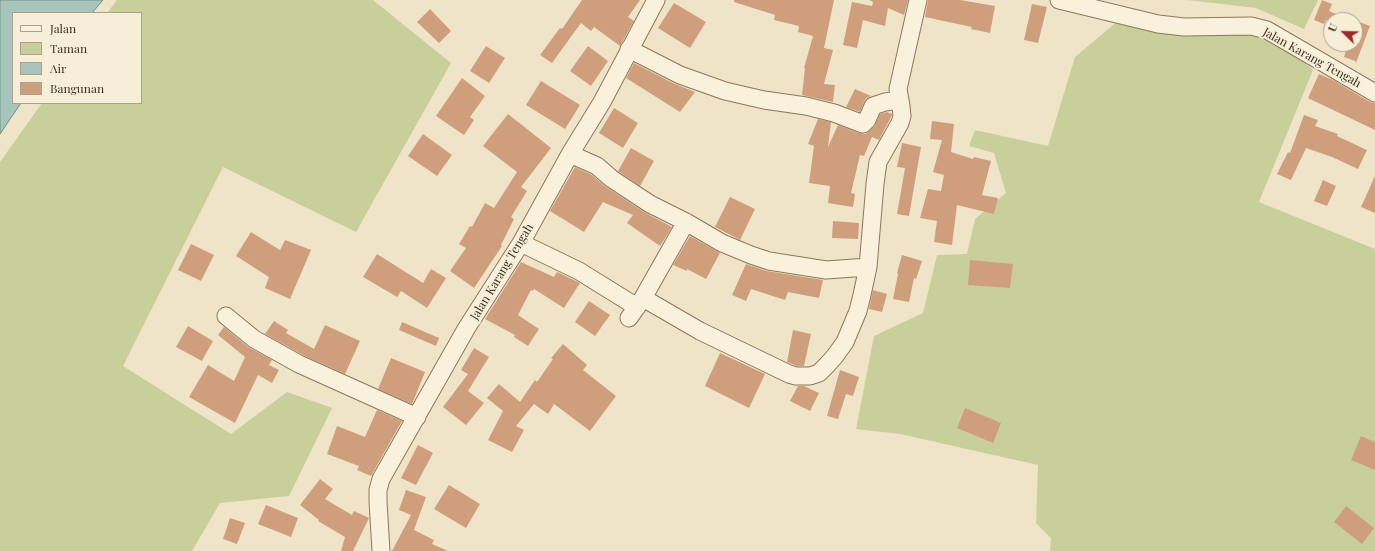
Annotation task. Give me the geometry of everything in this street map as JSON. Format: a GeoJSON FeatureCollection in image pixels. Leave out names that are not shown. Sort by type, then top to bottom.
{"type":"FeatureCollection","features":[{"type":"Feature","properties":{"kind":"street","name":"Jalan Karang Tengah"},"geometry":{"type":"LineString","coordinates":[[381,551],[378,490],[381,479],[466,329],[520,243],[570,154],[602,102],[656,0]]}},
{"type":"Feature","properties":{"kind":"street"},"geometry":{"type":"LineString","coordinates":[[520,243],[579,271],[636,308],[700,331],[777,369],[796,376],[810,376],[819,373],[835,356],[845,342],[858,310],[868,267],[878,162],[900,123],[902,116],[898,89],[918,0]]}},
{"type":"Feature","properties":{"kind":"street","name":"Jalan Karang Tengah"},"geometry":{"type":"LineString","coordinates":[[1059,0],[1158,24],[1184,27],[1251,26],[1267,30],[1375,93]]}},
{"type":"Feature","properties":{"kind":"street"},"geometry":{"type":"LineString","coordinates":[[630,49],[680,75],[725,90],[764,100],[806,106],[834,113],[862,124],[867,120],[873,106],[885,102],[900,100]]}},
{"type":"Feature","properties":{"kind":"street"},"geometry":{"type":"LineString","coordinates":[[570,154],[597,166],[612,179],[638,197],[722,243],[751,255],[769,261],[826,270],[868,267]]}},
{"type":"Feature","properties":{"kind":"street"},"geometry":{"type":"LineString","coordinates":[[636,308],[686,222]]}},
{"type":"Feature","properties":{"kind":"street"},"geometry":{"type":"LineString","coordinates":[[226,316],[254,339],[299,364],[417,416]]}},
{"type":"Feature","properties":{"kind":"green space"},"geometry":{"type":"Polygon","coordinates":[[[117,0],[373,0],[451,63],[356,232],[223,167],[123,366],[231,434],[287,392],[332,408],[289,496],[220,503],[192,551],[0,551],[0,162],[41,104],[142,104],[142,12],[108,12],[117,0]]]}},
{"type":"Feature","properties":{"kind":"green space"},"geometry":{"type":"Polygon","coordinates":[[[1187,0],[1318,0],[1304,29],[1256,8],[1187,0]]]}},
{"type":"Feature","properties":{"kind":"green space"},"geometry":{"type":"Polygon","coordinates":[[[1119,20],[1246,32],[1292,51],[1313,70],[1259,202],[1375,249],[1375,551],[1050,551],[1051,538],[1036,523],[1038,465],[900,434],[856,429],[874,336],[923,313],[937,255],[967,254],[975,219],[1006,193],[994,153],[969,146],[975,130],[1048,146],[1075,57],[1119,20]]]}},
{"type":"Feature","properties":{"kind":"water"},"geometry":{"type":"Polygon","coordinates":[[[0,0],[103,0],[93,12],[12,12],[12,104],[20,104],[0,134],[0,0]]]}},
{"type":"Feature","properties":{"kind":"building"},"geometry":{"type":"Polygon","coordinates":[[[582,0],[640,0],[628,17],[634,21],[620,46],[594,27],[591,31],[581,23],[552,63],[540,55],[560,28],[562,29],[582,0]]]}},
{"type":"Feature","properties":{"kind":"building"},"geometry":{"type":"Polygon","coordinates":[[[734,0],[834,0],[824,48],[833,50],[824,84],[835,85],[833,102],[802,95],[804,68],[813,36],[798,32],[799,26],[774,20],[775,15],[734,2],[734,0]]]}},
{"type":"Feature","properties":{"kind":"building"},"geometry":{"type":"Polygon","coordinates":[[[869,0],[908,0],[904,15],[888,8],[885,26],[863,20],[857,48],[843,45],[852,2],[872,6],[873,2],[869,0]]]}},
{"type":"Feature","properties":{"kind":"building"},"geometry":{"type":"Polygon","coordinates":[[[928,0],[960,0],[995,6],[990,33],[971,29],[972,27],[925,17],[928,0]]]}},
{"type":"Feature","properties":{"kind":"building"},"geometry":{"type":"Polygon","coordinates":[[[1322,0],[1332,4],[1329,11],[1331,12],[1323,12],[1323,24],[1314,20],[1322,0]]]}},
{"type":"Feature","properties":{"kind":"building"},"geometry":{"type":"Polygon","coordinates":[[[674,3],[706,22],[690,48],[658,28],[674,3]]]}},
{"type":"Feature","properties":{"kind":"building"},"geometry":{"type":"Polygon","coordinates":[[[1032,4],[1047,7],[1038,43],[1024,40],[1032,4]]]}},
{"type":"Feature","properties":{"kind":"building"},"geometry":{"type":"Polygon","coordinates":[[[430,9],[451,31],[439,43],[417,22],[430,9]]]}},
{"type":"Feature","properties":{"kind":"building"},"geometry":{"type":"Polygon","coordinates":[[[1363,23],[1370,26],[1363,44],[1363,23]]]}},
{"type":"Feature","properties":{"kind":"building"},"geometry":{"type":"Polygon","coordinates":[[[486,46],[505,58],[489,83],[470,71],[486,46]]]}},
{"type":"Feature","properties":{"kind":"building"},"geometry":{"type":"Polygon","coordinates":[[[588,46],[608,61],[591,86],[570,71],[588,46]]]}},
{"type":"Feature","properties":{"kind":"building"},"geometry":{"type":"Polygon","coordinates":[[[1346,52],[1360,52],[1356,63],[1355,61],[1344,57],[1346,52]]]}},
{"type":"Feature","properties":{"kind":"building"},"geometry":{"type":"Polygon","coordinates":[[[634,63],[675,84],[695,92],[680,112],[626,78],[634,63]]]}},
{"type":"Feature","properties":{"kind":"building"},"geometry":{"type":"Polygon","coordinates":[[[1319,74],[1333,80],[1370,102],[1375,103],[1375,130],[1308,98],[1319,74]]]}},
{"type":"Feature","properties":{"kind":"building"},"geometry":{"type":"Polygon","coordinates":[[[462,78],[485,96],[470,117],[474,120],[464,135],[436,116],[462,78]]]}},
{"type":"Feature","properties":{"kind":"building"},"geometry":{"type":"Polygon","coordinates":[[[541,81],[580,105],[565,129],[526,105],[541,81]]]}},
{"type":"Feature","properties":{"kind":"building"},"geometry":{"type":"Polygon","coordinates":[[[855,89],[871,96],[866,98],[860,112],[846,107],[855,89]]]}},
{"type":"Feature","properties":{"kind":"building"},"geometry":{"type":"Polygon","coordinates":[[[614,108],[638,123],[623,148],[599,133],[614,108]]]}},
{"type":"Feature","properties":{"kind":"building"},"geometry":{"type":"Polygon","coordinates":[[[887,112],[892,115],[879,140],[872,137],[864,156],[860,155],[851,193],[855,194],[853,207],[828,203],[830,186],[809,183],[814,146],[808,144],[818,119],[831,122],[828,147],[838,125],[866,134],[874,127],[880,114],[887,112]]]}},
{"type":"Feature","properties":{"kind":"building"},"geometry":{"type":"Polygon","coordinates":[[[508,114],[551,148],[521,187],[527,191],[511,217],[514,219],[501,245],[502,246],[474,288],[450,271],[466,248],[459,244],[470,226],[472,227],[485,203],[494,208],[517,172],[483,146],[508,114]]]}},
{"type":"Feature","properties":{"kind":"building"},"geometry":{"type":"Polygon","coordinates":[[[1304,115],[1318,120],[1315,126],[1338,134],[1337,136],[1367,150],[1358,169],[1332,157],[1306,148],[1291,180],[1277,174],[1288,152],[1290,153],[1304,115]]]}},
{"type":"Feature","properties":{"kind":"building"},"geometry":{"type":"Polygon","coordinates":[[[932,121],[954,124],[951,152],[973,159],[974,157],[991,161],[982,195],[998,198],[994,214],[957,205],[952,245],[934,242],[937,221],[920,218],[928,189],[941,191],[944,175],[933,172],[942,140],[930,139],[932,121]]]}},
{"type":"Feature","properties":{"kind":"building"},"geometry":{"type":"Polygon","coordinates":[[[423,134],[452,155],[437,176],[408,156],[423,134]]]}},
{"type":"Feature","properties":{"kind":"building"},"geometry":{"type":"Polygon","coordinates":[[[902,143],[921,147],[909,216],[897,214],[905,168],[897,167],[902,143]]]}},
{"type":"Feature","properties":{"kind":"building"},"geometry":{"type":"Polygon","coordinates":[[[631,148],[654,161],[640,186],[618,171],[631,148]]]}},
{"type":"Feature","properties":{"kind":"building"},"geometry":{"type":"Polygon","coordinates":[[[575,167],[592,175],[606,187],[644,212],[672,227],[660,246],[627,223],[633,215],[603,202],[584,232],[550,211],[575,167]]]}},
{"type":"Feature","properties":{"kind":"building"},"geometry":{"type":"Polygon","coordinates":[[[1375,176],[1375,213],[1361,207],[1375,176]]]}},
{"type":"Feature","properties":{"kind":"building"},"geometry":{"type":"Polygon","coordinates":[[[1323,180],[1336,186],[1327,206],[1314,201],[1323,180]]]}},
{"type":"Feature","properties":{"kind":"building"},"geometry":{"type":"Polygon","coordinates":[[[730,197],[755,209],[740,240],[715,227],[730,197]]]}},
{"type":"Feature","properties":{"kind":"building"},"geometry":{"type":"Polygon","coordinates":[[[833,221],[859,223],[858,239],[832,238],[833,221]]]}},
{"type":"Feature","properties":{"kind":"building"},"geometry":{"type":"Polygon","coordinates":[[[251,232],[280,250],[285,240],[311,250],[290,299],[265,288],[269,277],[236,256],[251,232]]]}},
{"type":"Feature","properties":{"kind":"building"},"geometry":{"type":"Polygon","coordinates":[[[690,236],[720,253],[706,279],[687,269],[687,271],[673,265],[690,236]]]}},
{"type":"Feature","properties":{"kind":"building"},"geometry":{"type":"Polygon","coordinates":[[[191,244],[214,255],[201,281],[178,270],[191,244]]]}},
{"type":"Feature","properties":{"kind":"building"},"geometry":{"type":"Polygon","coordinates":[[[377,254],[423,283],[431,269],[446,278],[427,308],[401,291],[397,297],[363,277],[377,254]]]}},
{"type":"Feature","properties":{"kind":"building"},"geometry":{"type":"Polygon","coordinates":[[[902,255],[922,261],[916,279],[914,278],[909,302],[893,299],[897,273],[902,255]]]}},
{"type":"Feature","properties":{"kind":"building"},"geometry":{"type":"Polygon","coordinates":[[[970,260],[1013,264],[1010,288],[968,285],[970,260]]]}},
{"type":"Feature","properties":{"kind":"building"},"geometry":{"type":"Polygon","coordinates":[[[521,262],[554,277],[557,272],[580,283],[564,308],[534,289],[533,291],[531,290],[518,315],[539,329],[528,346],[514,337],[515,335],[485,319],[521,262]]]}},
{"type":"Feature","properties":{"kind":"building"},"geometry":{"type":"Polygon","coordinates":[[[746,264],[767,271],[823,280],[819,298],[788,292],[785,300],[751,289],[746,301],[732,295],[746,264]]]}},
{"type":"Feature","properties":{"kind":"building"},"geometry":{"type":"Polygon","coordinates":[[[873,290],[887,294],[882,312],[869,309],[873,290]]]}},
{"type":"Feature","properties":{"kind":"building"},"geometry":{"type":"Polygon","coordinates":[[[589,301],[610,315],[595,336],[575,322],[589,301]]]}},
{"type":"Feature","properties":{"kind":"building"},"geometry":{"type":"Polygon","coordinates":[[[274,321],[288,330],[286,333],[314,349],[325,325],[360,341],[345,374],[303,355],[265,334],[274,321]]]}},
{"type":"Feature","properties":{"kind":"building"},"geometry":{"type":"Polygon","coordinates":[[[402,322],[439,338],[436,346],[399,330],[402,322]]]}},
{"type":"Feature","properties":{"kind":"building"},"geometry":{"type":"Polygon","coordinates":[[[188,326],[213,341],[202,361],[176,347],[188,326]]]}},
{"type":"Feature","properties":{"kind":"building"},"geometry":{"type":"Polygon","coordinates":[[[224,327],[248,347],[272,360],[269,365],[279,370],[272,383],[258,375],[235,423],[189,397],[208,365],[234,381],[245,357],[218,335],[224,327]]]}},
{"type":"Feature","properties":{"kind":"building"},"geometry":{"type":"Polygon","coordinates":[[[793,330],[811,334],[804,366],[797,366],[787,362],[793,330]]]}},
{"type":"Feature","properties":{"kind":"building"},"geometry":{"type":"Polygon","coordinates":[[[563,344],[587,365],[583,370],[616,396],[590,431],[554,404],[548,414],[534,404],[516,426],[524,430],[512,452],[488,440],[503,411],[487,398],[499,384],[520,402],[535,380],[537,382],[553,359],[551,358],[563,344]]]}},
{"type":"Feature","properties":{"kind":"building"},"geometry":{"type":"Polygon","coordinates":[[[474,348],[489,357],[468,391],[484,403],[466,425],[443,407],[468,374],[461,370],[474,348]]]}},
{"type":"Feature","properties":{"kind":"building"},"geometry":{"type":"Polygon","coordinates":[[[720,353],[765,374],[749,408],[705,386],[720,353]]]}},
{"type":"Feature","properties":{"kind":"building"},"geometry":{"type":"Polygon","coordinates":[[[391,358],[425,372],[412,404],[378,389],[391,358]]]}},
{"type":"Feature","properties":{"kind":"building"},"geometry":{"type":"Polygon","coordinates":[[[840,370],[859,377],[853,396],[846,394],[838,419],[827,416],[840,370]]]}},
{"type":"Feature","properties":{"kind":"building"},"geometry":{"type":"Polygon","coordinates":[[[798,386],[804,386],[819,393],[810,411],[790,401],[798,386]]]}},
{"type":"Feature","properties":{"kind":"building"},"geometry":{"type":"Polygon","coordinates":[[[965,408],[1001,423],[993,443],[957,428],[965,408]]]}},
{"type":"Feature","properties":{"kind":"building"},"geometry":{"type":"Polygon","coordinates":[[[377,410],[402,421],[371,476],[357,470],[359,466],[327,454],[337,426],[365,437],[377,410]]]}},
{"type":"Feature","properties":{"kind":"building"},"geometry":{"type":"Polygon","coordinates":[[[1361,436],[1375,442],[1375,470],[1351,460],[1361,436]]]}},
{"type":"Feature","properties":{"kind":"building"},"geometry":{"type":"Polygon","coordinates":[[[418,445],[433,453],[416,485],[401,478],[418,445]]]}},
{"type":"Feature","properties":{"kind":"building"},"geometry":{"type":"Polygon","coordinates":[[[320,479],[333,489],[325,499],[352,515],[354,511],[369,518],[353,551],[341,551],[345,537],[318,521],[319,520],[300,505],[320,479]]]}},
{"type":"Feature","properties":{"kind":"building"},"geometry":{"type":"Polygon","coordinates":[[[449,485],[480,504],[466,528],[434,509],[449,485]]]}},
{"type":"Feature","properties":{"kind":"building"},"geometry":{"type":"Polygon","coordinates":[[[406,490],[426,497],[414,530],[434,540],[432,544],[448,551],[392,551],[411,515],[399,510],[406,490]]]}},
{"type":"Feature","properties":{"kind":"building"},"geometry":{"type":"Polygon","coordinates":[[[266,505],[298,518],[291,537],[258,524],[266,505]]]}},
{"type":"Feature","properties":{"kind":"building"},"geometry":{"type":"Polygon","coordinates":[[[1346,506],[1374,528],[1362,544],[1334,522],[1346,506]]]}},
{"type":"Feature","properties":{"kind":"building"},"geometry":{"type":"Polygon","coordinates":[[[230,518],[245,523],[237,544],[223,539],[230,518]]]}}]}
